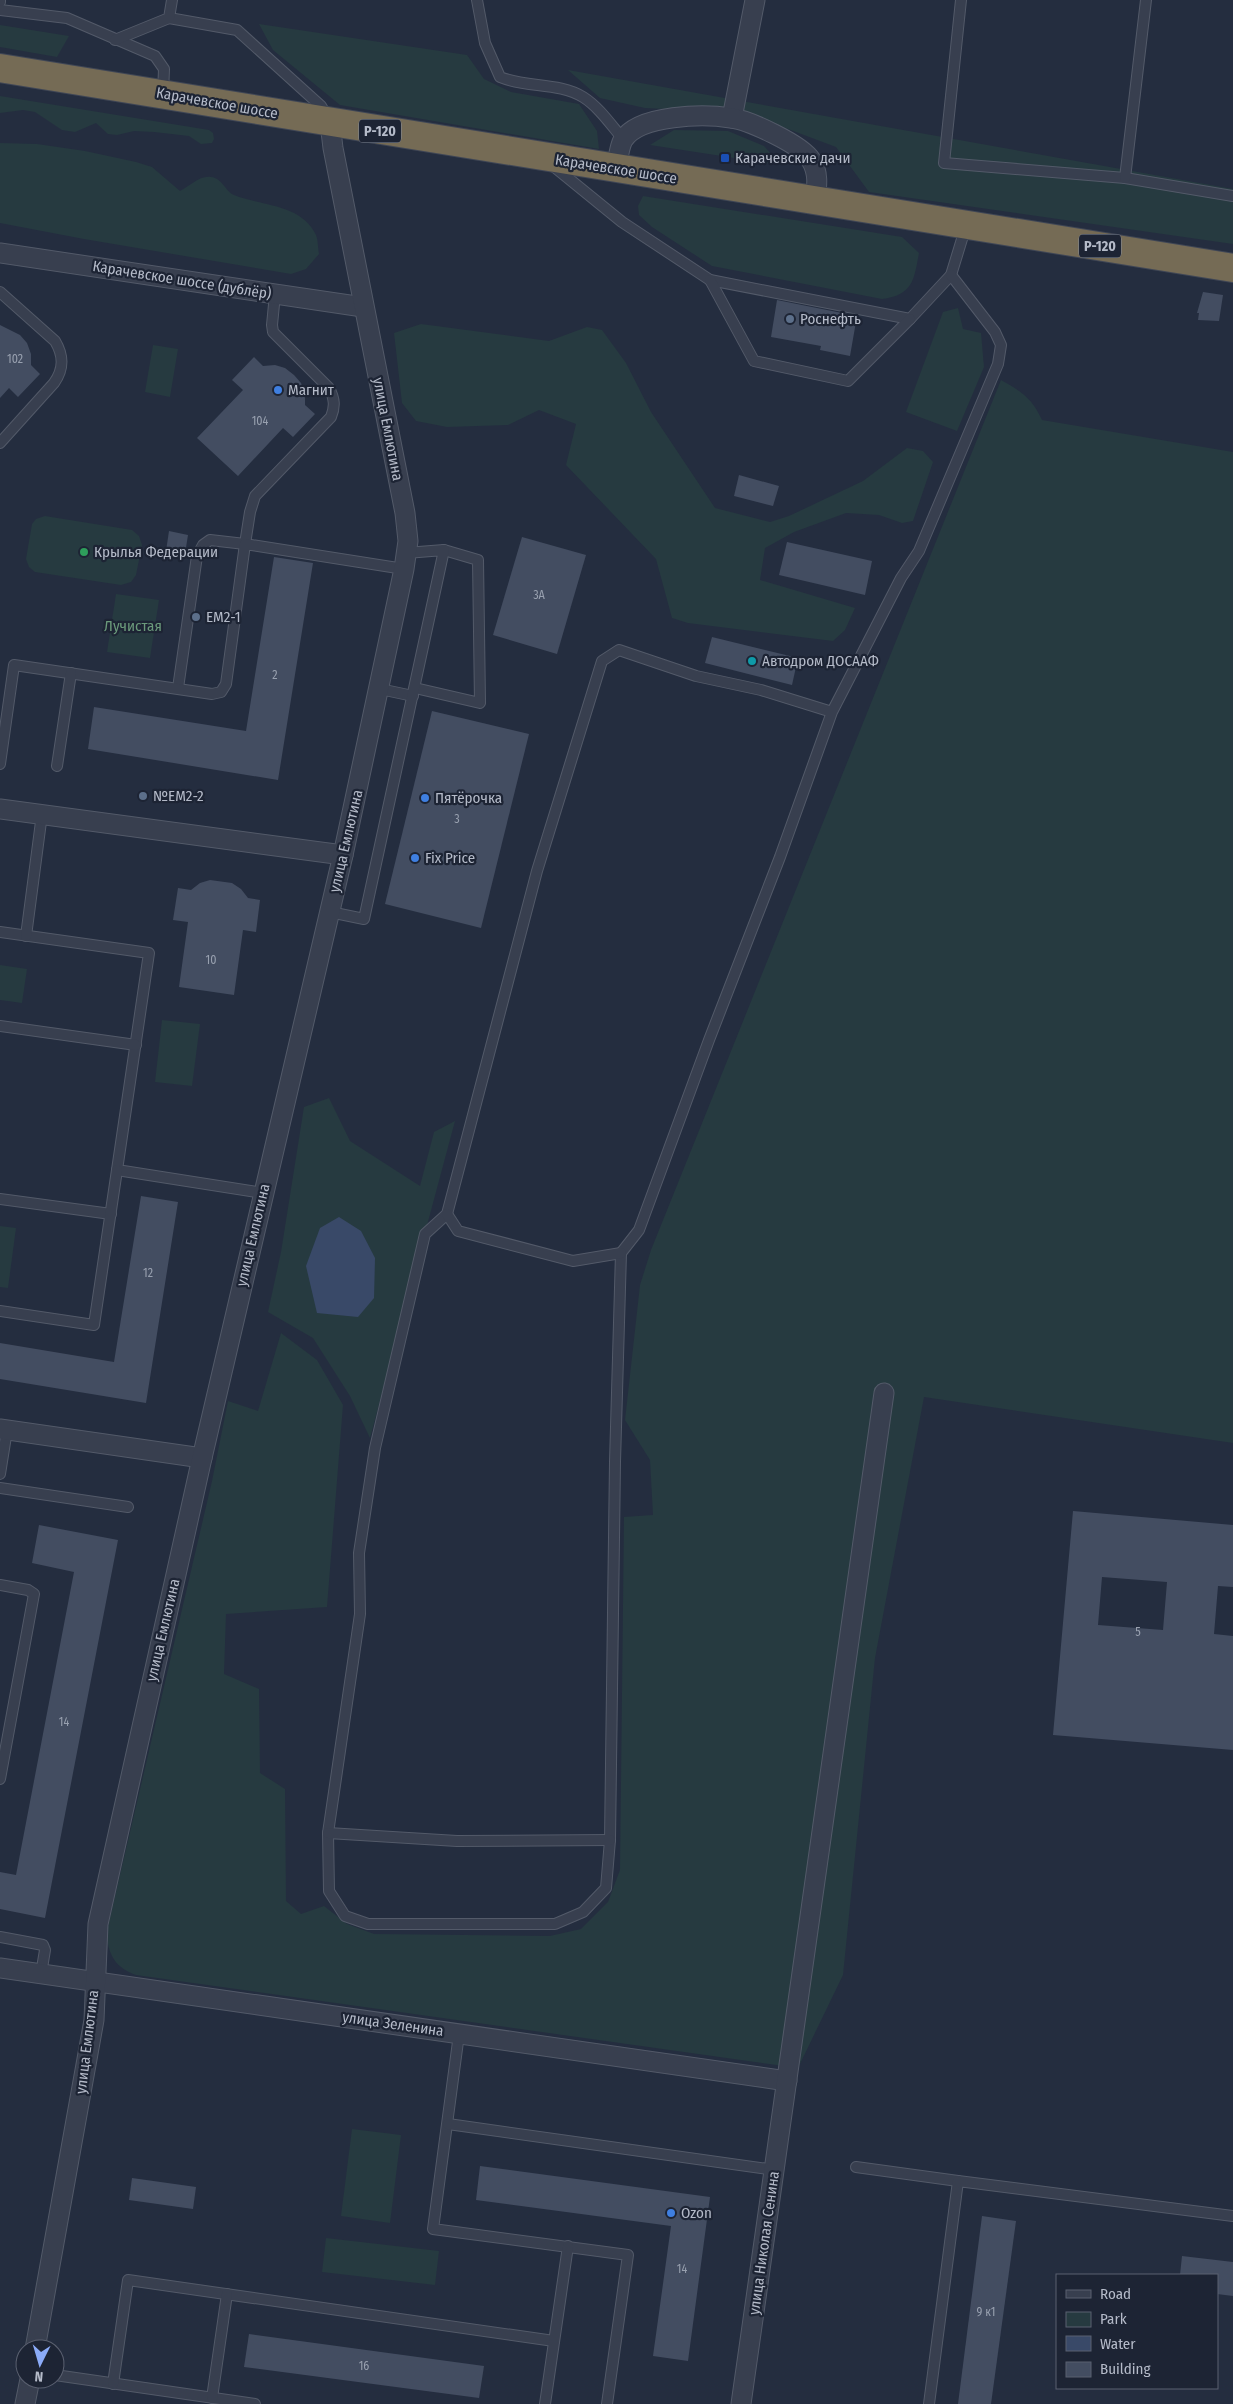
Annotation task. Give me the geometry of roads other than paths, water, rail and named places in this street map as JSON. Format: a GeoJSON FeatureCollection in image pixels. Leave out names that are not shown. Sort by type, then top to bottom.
{"type":"FeatureCollection","features":[{"type":"Feature","properties":{"kind":"highway","name":"Карачевское шоссе"},"geometry":{"type":"LineString","coordinates":[[0,68],[1233,268]]}},
{"type":"Feature","properties":{"kind":"street"},"geometry":{"type":"LineString","coordinates":[[732,118],[755,0]]}},
{"type":"Feature","properties":{"kind":"street"},"geometry":{"type":"LineString","coordinates":[[616,169],[624,140],[643,125],[673,116],[732,118],[757,125],[787,142],[810,159],[818,180],[815,201]]}},
{"type":"Feature","properties":{"kind":"street","name":"улица Емлютина"},"geometry":{"type":"LineString","coordinates":[[37,2339],[94,2020],[98,1924],[263,1192],[343,856],[380,689],[408,541],[405,513],[363,307],[330,123]]}},
{"type":"Feature","properties":{"kind":"street","name":"Карачевское шоссе (дублёр)"},"geometry":{"type":"LineString","coordinates":[[0,253],[363,307]]}},
{"type":"Feature","properties":{"kind":"street"},"geometry":{"type":"LineString","coordinates":[[0,809],[343,856]]}},
{"type":"Feature","properties":{"kind":"street","name":"улица Николая Сенина"},"geometry":{"type":"LineString","coordinates":[[741,2404],[884,1393]]}},
{"type":"Feature","properties":{"kind":"street"},"geometry":{"type":"LineString","coordinates":[[4,1429],[202,1458]]}},
{"type":"Feature","properties":{"kind":"street","name":"улица Зеленина"},"geometry":{"type":"LineString","coordinates":[[0,1968],[787,2081]]}},
{"type":"Feature","properties":{"kind":"street"},"geometry":{"type":"LineString","coordinates":[[25,2404],[28,2389]]}},
{"type":"Feature","properties":{"kind":"lane"},"geometry":{"type":"LineString","coordinates":[[169,18],[172,0]]}},
{"type":"Feature","properties":{"kind":"lane"},"geometry":{"type":"LineString","coordinates":[[476,0],[485,43],[500,77],[514,83],[567,90],[582,96],[592,103],[624,140]]}},
{"type":"Feature","properties":{"kind":"lane"},"geometry":{"type":"LineString","coordinates":[[961,0],[944,163],[1125,178],[1233,196]]}},
{"type":"Feature","properties":{"kind":"lane"},"geometry":{"type":"LineString","coordinates":[[1125,178],[1146,0]]}},
{"type":"Feature","properties":{"kind":"lane"},"geometry":{"type":"LineString","coordinates":[[0,10],[67,18],[155,56],[164,69],[163,94]]}},
{"type":"Feature","properties":{"kind":"lane"},"geometry":{"type":"LineString","coordinates":[[115,40],[169,18],[236,30],[321,106],[330,123]]}},
{"type":"Feature","properties":{"kind":"lane"},"geometry":{"type":"LineString","coordinates":[[542,157],[622,222],[710,280],[910,319]]}},
{"type":"Feature","properties":{"kind":"lane"},"geometry":{"type":"LineString","coordinates":[[710,280],[754,361],[848,381],[951,275],[966,225]]}},
{"type":"Feature","properties":{"kind":"lane"},"geometry":{"type":"LineString","coordinates":[[832,712],[761,690],[696,676],[619,650],[602,661],[537,872],[447,1214],[425,1234],[375,1448],[359,1553],[360,1614],[328,1833],[329,1891],[345,1916],[368,1924],[555,1924],[583,1912],[606,1888],[610,1840],[615,1462],[621,1253],[639,1230],[708,1040],[780,857],[832,712],[901,578],[919,551],[998,364],[1001,345],[995,332],[951,275]]}},
{"type":"Feature","properties":{"kind":"lane"},"geometry":{"type":"LineString","coordinates":[[0,292],[54,341],[59,349],[62,363],[59,376],[54,383],[0,443]]}},
{"type":"Feature","properties":{"kind":"lane"},"geometry":{"type":"LineString","coordinates":[[0,764],[14,665],[212,694],[221,692],[226,684],[245,544],[250,512],[255,496],[331,418],[333,411],[334,397],[329,388],[273,332],[275,294]]}},
{"type":"Feature","properties":{"kind":"lane"},"geometry":{"type":"LineString","coordinates":[[178,688],[198,551],[210,540],[405,561],[444,550],[478,560],[480,703],[414,692],[380,689]]}},
{"type":"Feature","properties":{"kind":"lane"},"geometry":{"type":"LineString","coordinates":[[330,912],[364,919],[444,550]]}},
{"type":"Feature","properties":{"kind":"lane"},"geometry":{"type":"LineString","coordinates":[[57,766],[71,674]]}},
{"type":"Feature","properties":{"kind":"lane"},"geometry":{"type":"LineString","coordinates":[[26,936],[42,814]]}},
{"type":"Feature","properties":{"kind":"lane"},"geometry":{"type":"LineString","coordinates":[[0,932],[149,953],[94,1325],[0,1311]]}},
{"type":"Feature","properties":{"kind":"lane"},"geometry":{"type":"LineString","coordinates":[[0,1026],[136,1045]]}},
{"type":"Feature","properties":{"kind":"lane"},"geometry":{"type":"LineString","coordinates":[[117,1170],[263,1192]]}},
{"type":"Feature","properties":{"kind":"lane"},"geometry":{"type":"LineString","coordinates":[[0,1199],[111,1214]]}},
{"type":"Feature","properties":{"kind":"lane"},"geometry":{"type":"LineString","coordinates":[[447,1214],[458,1231],[573,1261],[621,1253]]}},
{"type":"Feature","properties":{"kind":"lane"},"geometry":{"type":"LineString","coordinates":[[0,1474],[4,1429]]}},
{"type":"Feature","properties":{"kind":"lane"},"geometry":{"type":"LineString","coordinates":[[0,1488],[128,1507]]}},
{"type":"Feature","properties":{"kind":"lane"},"geometry":{"type":"LineString","coordinates":[[0,1585],[28,1590],[34,1594],[0,1779]]}},
{"type":"Feature","properties":{"kind":"lane"},"geometry":{"type":"LineString","coordinates":[[328,1833],[457,1841],[610,1840]]}},
{"type":"Feature","properties":{"kind":"lane"},"geometry":{"type":"LineString","coordinates":[[0,1937],[43,1945],[41,1974]]}},
{"type":"Feature","properties":{"kind":"lane"},"geometry":{"type":"LineString","coordinates":[[459,2034],[433,2229],[628,2255],[607,2404]]}},
{"type":"Feature","properties":{"kind":"lane"},"geometry":{"type":"LineString","coordinates":[[448,2124],[774,2170]]}},
{"type":"Feature","properties":{"kind":"lane"},"geometry":{"type":"LineString","coordinates":[[856,2167],[1233,2216]]}},
{"type":"Feature","properties":{"kind":"lane"},"geometry":{"type":"LineString","coordinates":[[929,2404],[958,2181]]}},
{"type":"Feature","properties":{"kind":"lane"},"geometry":{"type":"LineString","coordinates":[[545,2404],[568,2246]]}},
{"type":"Feature","properties":{"kind":"lane"},"geometry":{"type":"LineString","coordinates":[[113,2384],[128,2280],[554,2340]]}},
{"type":"Feature","properties":{"kind":"lane"},"geometry":{"type":"LineString","coordinates":[[212,2398],[227,2294]]}},
{"type":"Feature","properties":{"kind":"lane"},"geometry":{"type":"LineString","coordinates":[[65,2377],[255,2404]]}},
{"type":"Feature","properties":{"kind":"water"},"geometry":{"type":"Polygon","coordinates":[[[339,1217],[361,1231],[375,1258],[374,1298],[358,1317],[317,1313],[306,1266],[320,1228],[339,1217]]]}},
{"type":"Feature","properties":{"kind":"place","name":"Карачевские дачи"},"geometry":{"type":"Point","coordinates":[725,158]}},
{"type":"Feature","properties":{"kind":"place","name":"Роснефть"},"geometry":{"type":"Point","coordinates":[790,319]}},
{"type":"Feature","properties":{"kind":"place","name":"Магнит"},"geometry":{"type":"Point","coordinates":[278,390]}},
{"type":"Feature","properties":{"kind":"place","name":"Крылья Федерации"},"geometry":{"type":"Point","coordinates":[84,552]}},
{"type":"Feature","properties":{"kind":"place","name":"ЕМ2-1"},"geometry":{"type":"Point","coordinates":[196,617]}},
{"type":"Feature","properties":{"kind":"place","name":"Автодром ДОСААФ"},"geometry":{"type":"Point","coordinates":[752,661]}},
{"type":"Feature","properties":{"kind":"place","name":"№ЕМ2-2"},"geometry":{"type":"Point","coordinates":[143,796]}},
{"type":"Feature","properties":{"kind":"place","name":"Пятёрочка"},"geometry":{"type":"Point","coordinates":[425,798]}},
{"type":"Feature","properties":{"kind":"place","name":"Fix Price"},"geometry":{"type":"Point","coordinates":[415,858]}},
{"type":"Feature","properties":{"kind":"place","name":"Ozon"},"geometry":{"type":"Point","coordinates":[671,2213]}},
{"type":"Feature","properties":{"kind":"park label","name":"Лучистая"},"geometry":{"type":"Point","coordinates":[133,626]}}]}
